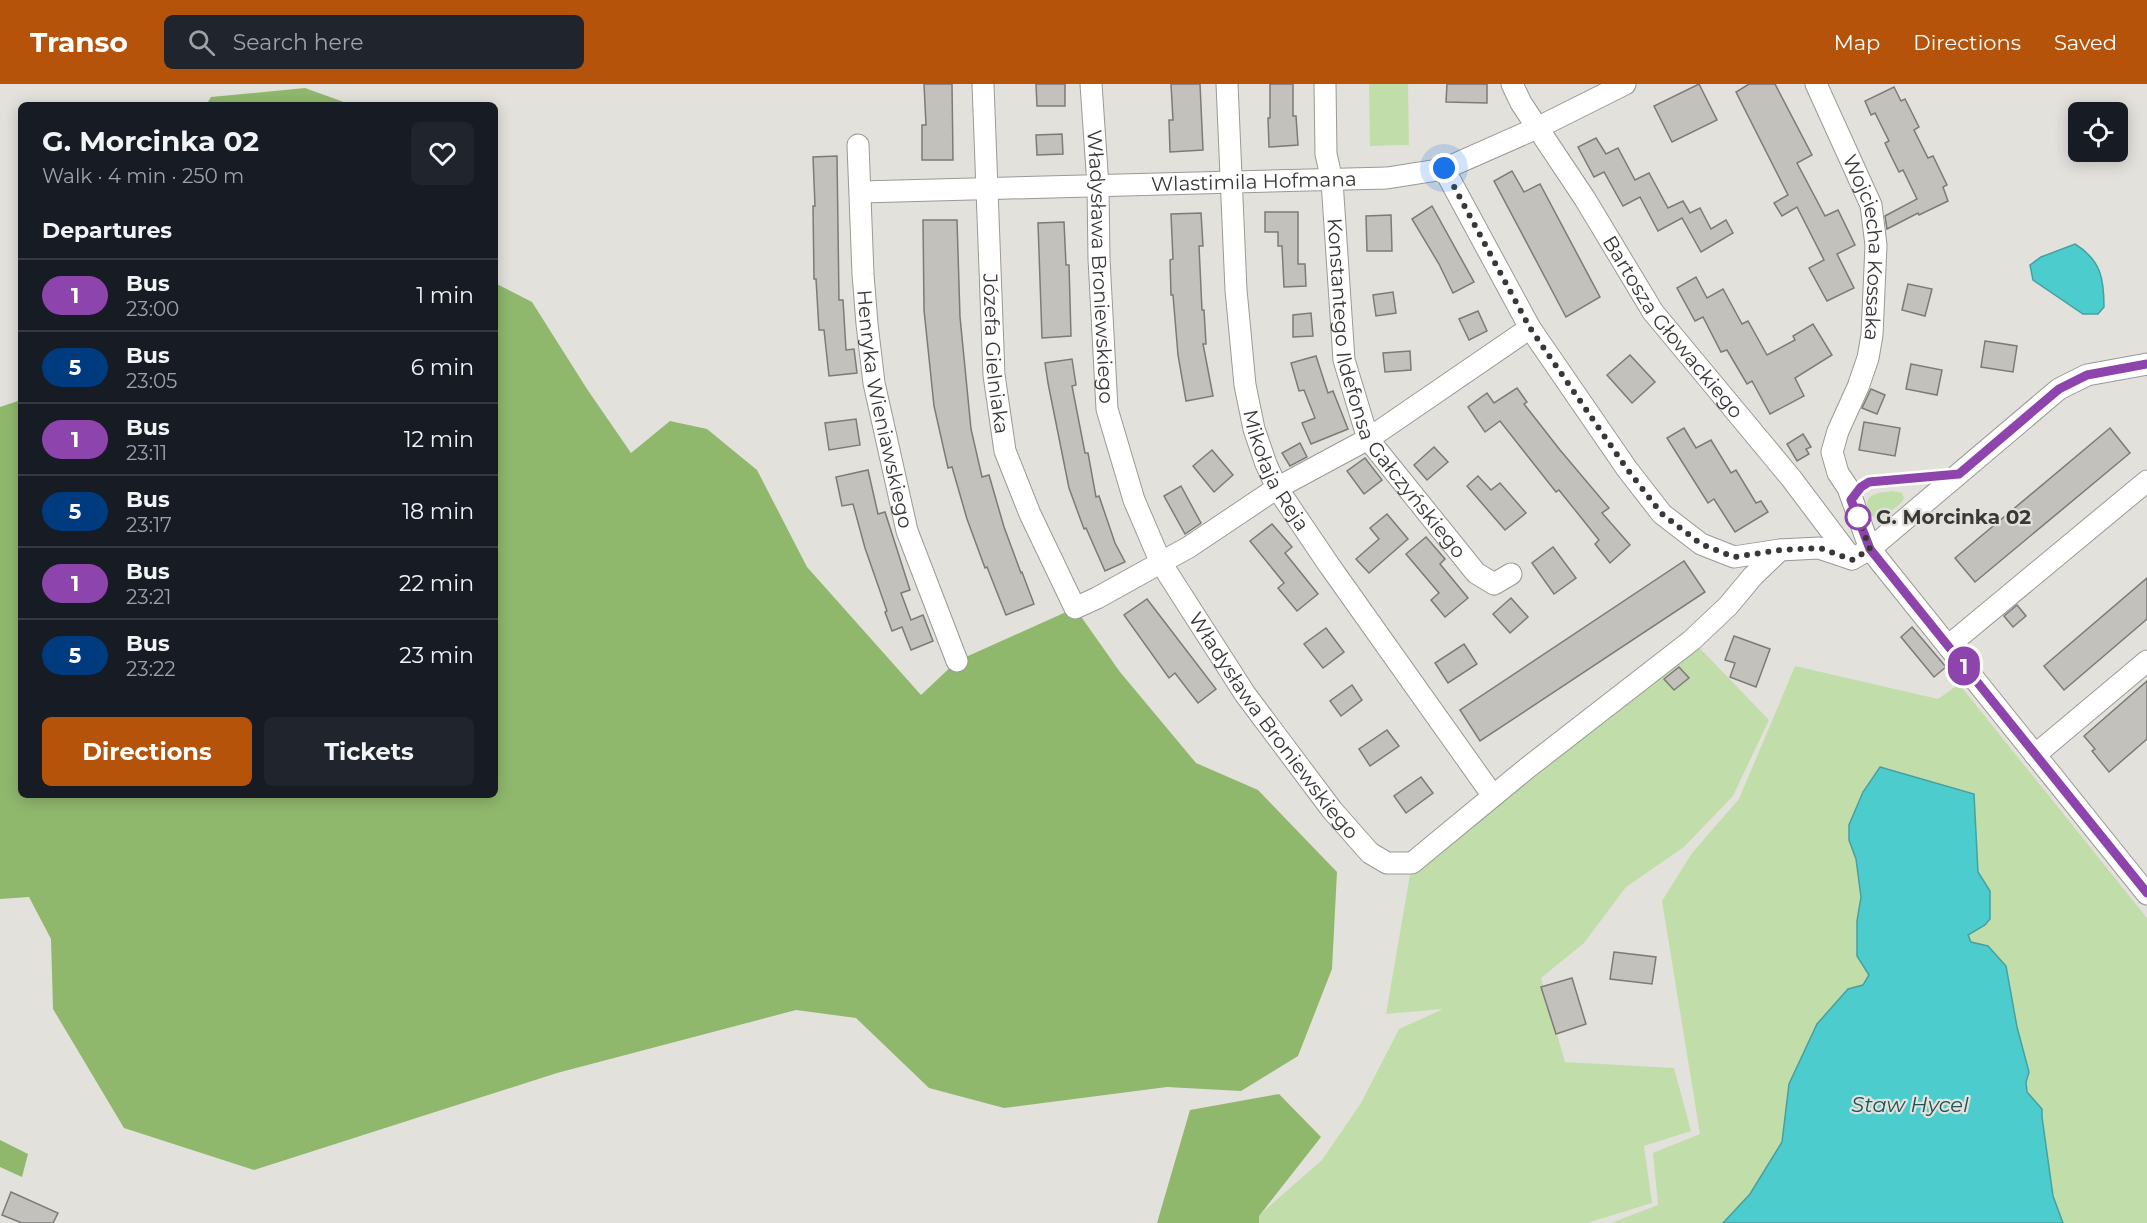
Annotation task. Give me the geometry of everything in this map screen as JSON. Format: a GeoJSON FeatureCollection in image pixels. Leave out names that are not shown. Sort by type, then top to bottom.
{"type":"FeatureCollection","features":[{"type":"Feature","properties":{"kind":"street","name":"Józefa Gielniaka"},"geometry":{"type":"LineString","coordinates":[[983,84],[994,375],[1005,451],[1030,514],[1075,608],[1161,563]]}},
{"type":"Feature","properties":{"kind":"street","name":"Władysława Broniewskiego"},"geometry":{"type":"LineString","coordinates":[[1091,84],[1098,186],[1099,259],[1107,409],[1134,500],[1161,563],[1245,694],[1332,810],[1370,853],[1387,863],[1412,863],[1493,796],[1692,640],[1728,606],[1753,576],[1780,550]]}},
{"type":"Feature","properties":{"kind":"street","name":"Mikołaja Reja"},"geometry":{"type":"LineString","coordinates":[[1227,84],[1236,290],[1245,385],[1254,429],[1277,488],[1493,796]]}},
{"type":"Feature","properties":{"kind":"street","name":"Konstantego Ildefonsa Gałczyńskiego"},"geometry":{"type":"LineString","coordinates":[[1325,84],[1326,154],[1332,181],[1344,360],[1368,439],[1476,573],[1494,584],[1511,574]]}},
{"type":"Feature","properties":{"kind":"street","name":"Bartosza Głowackiego"},"geometry":{"type":"LineString","coordinates":[[1512,84],[1521,103],[1585,199],[1653,312],[1791,478],[1948,646],[2147,894]]}},
{"type":"Feature","properties":{"kind":"street","name":"Wlastimila Hofmana"},"geometry":{"type":"LineString","coordinates":[[861,192],[1232,184],[1387,178],[1444,168],[1537,128],[1625,84]]}},
{"type":"Feature","properties":{"kind":"street","name":"Wojciecha Kossaka"},"geometry":{"type":"LineString","coordinates":[[1816,84],[1871,205],[1876,245],[1872,335],[1868,358],[1858,387],[1838,430],[1832,452],[1838,473],[1848,488],[1861,554]]}},
{"type":"Feature","properties":{"kind":"street","name":"Henryka Wieniawskiego"},"geometry":{"type":"LineString","coordinates":[[858,145],[863,274],[874,383],[907,531],[957,661]]}},
{"type":"Feature","properties":{"kind":"street"},"geometry":{"type":"LineString","coordinates":[[1444,168],[1530,328],[1627,469],[1662,514],[1701,544],[1734,557],[1780,550],[1820,548],[1861,554],[2059,389],[2087,375],[2147,364]]}},
{"type":"Feature","properties":{"kind":"street"},"geometry":{"type":"LineString","coordinates":[[1161,563],[1277,488],[1368,439],[1530,328]]}},
{"type":"Feature","properties":{"kind":"street"},"geometry":{"type":"LineString","coordinates":[[1948,646],[2147,481]]}},
{"type":"Feature","properties":{"kind":"street"},"geometry":{"type":"LineString","coordinates":[[2035,755],[2147,661]]}},
{"type":"Feature","properties":{"kind":"green space"},"geometry":{"type":"Polygon","coordinates":[[[1369,84],[1408,84],[1409,145],[1370,146],[1369,84]]]}},
{"type":"Feature","properties":{"kind":"green space"},"geometry":{"type":"Polygon","coordinates":[[[305,88],[344,102],[208,102],[211,97],[305,88]]]}},
{"type":"Feature","properties":{"kind":"green space"},"geometry":{"type":"Polygon","coordinates":[[[498,285],[532,302],[631,453],[670,421],[707,429],[757,470],[807,567],[921,695],[957,661],[1075,608],[1120,672],[1196,763],[1258,790],[1337,872],[1332,969],[1298,1056],[1241,1091],[1167,1087],[1004,1108],[929,1088],[856,1018],[796,1010],[557,1073],[254,1170],[124,1128],[53,1009],[51,939],[29,897],[0,899],[0,407],[18,401],[18,798],[498,798],[498,285]]]}},
{"type":"Feature","properties":{"kind":"green space"},"geometry":{"type":"Polygon","coordinates":[[[1893,491],[1902,493],[1904,498],[1902,502],[1881,519],[1873,516],[1867,505],[1869,498],[1878,493],[1893,491]]]}},
{"type":"Feature","properties":{"kind":"green space"},"geometry":{"type":"Polygon","coordinates":[[[1692,640],[1769,720],[1733,796],[1684,847],[1626,887],[1584,943],[1541,978],[1565,1062],[1674,1068],[1691,1131],[1644,1146],[1652,1203],[1587,1223],[1259,1223],[1258,1216],[1322,1160],[1361,1103],[1399,1029],[1443,1009],[1386,1014],[1412,863],[1692,640]]]}},
{"type":"Feature","properties":{"kind":"green space"},"geometry":{"type":"Polygon","coordinates":[[[1795,666],[1938,699],[1959,684],[2147,918],[2147,1223],[1611,1223],[1658,1205],[1653,1153],[1700,1134],[1662,901],[1692,853],[1739,799],[1795,666]]]}},
{"type":"Feature","properties":{"kind":"green space"},"geometry":{"type":"Polygon","coordinates":[[[1279,1094],[1321,1137],[1259,1216],[1259,1223],[1157,1223],[1190,1110],[1279,1094]]]}},
{"type":"Feature","properties":{"kind":"green space"},"geometry":{"type":"Polygon","coordinates":[[[0,1140],[28,1154],[22,1177],[0,1167],[0,1140]]]}},
{"type":"Feature","properties":{"kind":"water"},"geometry":{"type":"Polygon","coordinates":[[[2075,244],[2084,250],[2096,264],[2102,279],[2104,307],[2098,314],[2083,314],[2033,280],[2030,265],[2041,257],[2075,244]]]}},
{"type":"Feature","properties":{"kind":"water","name":"Staw Hycel"},"geometry":{"type":"Polygon","coordinates":[[[1880,767],[1974,794],[1978,872],[1990,891],[1990,919],[1985,925],[1968,935],[1971,942],[1988,946],[2006,966],[2017,1027],[2029,1072],[2026,1082],[2027,1092],[2042,1109],[2053,1196],[2063,1223],[1723,1223],[1750,1194],[1782,1142],[1789,1084],[1817,1024],[1848,989],[1863,985],[1869,975],[1857,956],[1857,921],[1861,897],[1856,859],[1849,840],[1849,825],[1863,792],[1880,767]]]}},
{"type":"Feature","properties":{"kind":"building"},"geometry":{"type":"Polygon","coordinates":[[[924,84],[952,84],[953,160],[922,160],[922,125],[926,125],[924,84]]]}},
{"type":"Feature","properties":{"kind":"building"},"geometry":{"type":"Polygon","coordinates":[[[1036,84],[1065,84],[1065,106],[1037,106],[1036,84]]]}},
{"type":"Feature","properties":{"kind":"building"},"geometry":{"type":"Polygon","coordinates":[[[1171,84],[1200,84],[1203,150],[1170,152],[1169,120],[1173,120],[1171,84]]]}},
{"type":"Feature","properties":{"kind":"building"},"geometry":{"type":"Polygon","coordinates":[[[1270,84],[1293,84],[1293,116],[1296,116],[1298,145],[1269,147],[1270,84]]]}},
{"type":"Feature","properties":{"kind":"building"},"geometry":{"type":"Polygon","coordinates":[[[1447,84],[1487,84],[1487,103],[1446,102],[1447,84]]]}},
{"type":"Feature","properties":{"kind":"building"},"geometry":{"type":"Polygon","coordinates":[[[1699,84],[1717,120],[1672,142],[1654,106],[1699,84]]]}},
{"type":"Feature","properties":{"kind":"building"},"geometry":{"type":"Polygon","coordinates":[[[1749,84],[1775,84],[1812,155],[1797,163],[1825,216],[1838,210],[1855,245],[1837,254],[1854,288],[1827,301],[1809,268],[1824,260],[1797,207],[1782,216],[1774,203],[1788,195],[1736,92],[1749,84]]]}},
{"type":"Feature","properties":{"kind":"building"},"geometry":{"type":"Polygon","coordinates":[[[1894,87],[1901,101],[1905,99],[1919,127],[1914,130],[1928,158],[1933,156],[1947,185],[1943,187],[1948,201],[1887,229],[1885,216],[1917,199],[1903,170],[1899,172],[1885,143],[1889,141],[1875,113],[1871,115],[1865,101],[1894,87]]]}},
{"type":"Feature","properties":{"kind":"building"},"geometry":{"type":"Polygon","coordinates":[[[1062,134],[1063,154],[1037,155],[1036,135],[1062,134]]]}},
{"type":"Feature","properties":{"kind":"building"},"geometry":{"type":"Polygon","coordinates":[[[1596,138],[1606,154],[1618,148],[1635,180],[1649,173],[1668,208],[1683,201],[1690,213],[1700,208],[1711,229],[1726,220],[1733,233],[1701,252],[1682,218],[1658,231],[1640,197],[1623,206],[1604,172],[1594,177],[1578,147],[1596,138]]]}},
{"type":"Feature","properties":{"kind":"building"},"geometry":{"type":"Polygon","coordinates":[[[837,156],[839,300],[843,300],[846,350],[854,349],[857,373],[829,376],[824,330],[819,330],[816,279],[814,279],[813,157],[837,156]]]}},
{"type":"Feature","properties":{"kind":"building"},"geometry":{"type":"Polygon","coordinates":[[[1512,171],[1524,192],[1540,184],[1600,297],[1566,317],[1494,181],[1512,171]]]}},
{"type":"Feature","properties":{"kind":"building"},"geometry":{"type":"Polygon","coordinates":[[[1432,206],[1474,282],[1453,293],[1439,264],[1412,219],[1432,206]]]}},
{"type":"Feature","properties":{"kind":"building"},"geometry":{"type":"Polygon","coordinates":[[[1265,212],[1298,212],[1298,264],[1305,264],[1306,286],[1284,287],[1282,246],[1278,246],[1278,232],[1265,232],[1265,212]]]}},
{"type":"Feature","properties":{"kind":"building"},"geometry":{"type":"Polygon","coordinates":[[[1201,213],[1203,246],[1199,246],[1206,344],[1203,344],[1213,396],[1186,401],[1178,355],[1173,295],[1171,295],[1170,260],[1173,259],[1171,214],[1201,213]]]}},
{"type":"Feature","properties":{"kind":"building"},"geometry":{"type":"Polygon","coordinates":[[[1391,215],[1392,251],[1367,251],[1366,216],[1391,215]]]}},
{"type":"Feature","properties":{"kind":"building"},"geometry":{"type":"Polygon","coordinates":[[[923,220],[957,220],[960,317],[971,429],[982,477],[989,475],[1004,527],[1034,604],[1006,615],[967,519],[952,467],[948,468],[934,406],[924,310],[923,220]]]}},
{"type":"Feature","properties":{"kind":"building"},"geometry":{"type":"Polygon","coordinates":[[[1064,222],[1066,265],[1069,265],[1071,336],[1042,338],[1038,223],[1064,222]]]}},
{"type":"Feature","properties":{"kind":"building"},"geometry":{"type":"Polygon","coordinates":[[[1696,277],[1707,298],[1723,289],[1742,324],[1748,321],[1767,355],[1795,340],[1793,336],[1813,324],[1832,355],[1795,378],[1804,396],[1770,414],[1752,381],[1747,384],[1727,350],[1721,352],[1703,317],[1695,321],[1677,288],[1696,277]]]}},
{"type":"Feature","properties":{"kind":"building"},"geometry":{"type":"Polygon","coordinates":[[[1908,284],[1932,289],[1925,316],[1902,310],[1908,284]]]}},
{"type":"Feature","properties":{"kind":"building"},"geometry":{"type":"Polygon","coordinates":[[[1393,292],[1396,313],[1376,316],[1373,295],[1393,292]]]}},
{"type":"Feature","properties":{"kind":"building"},"geometry":{"type":"Polygon","coordinates":[[[1478,311],[1487,331],[1469,340],[1459,319],[1478,311]]]}},
{"type":"Feature","properties":{"kind":"building"},"geometry":{"type":"Polygon","coordinates":[[[1311,313],[1313,336],[1293,337],[1293,315],[1311,313]]]}},
{"type":"Feature","properties":{"kind":"building"},"geometry":{"type":"Polygon","coordinates":[[[1985,341],[2017,346],[2013,372],[1981,367],[1985,341]]]}},
{"type":"Feature","properties":{"kind":"building"},"geometry":{"type":"Polygon","coordinates":[[[1410,351],[1411,370],[1385,372],[1383,353],[1410,351]]]}},
{"type":"Feature","properties":{"kind":"building"},"geometry":{"type":"Polygon","coordinates":[[[1630,355],[1655,382],[1632,403],[1607,375],[1630,355]]]}},
{"type":"Feature","properties":{"kind":"building"},"geometry":{"type":"Polygon","coordinates":[[[1316,356],[1328,393],[1333,391],[1348,429],[1311,444],[1302,423],[1315,418],[1304,390],[1299,391],[1291,363],[1316,356]]]}},
{"type":"Feature","properties":{"kind":"building"},"geometry":{"type":"Polygon","coordinates":[[[1072,359],[1076,385],[1072,386],[1096,497],[1099,496],[1115,543],[1125,562],[1105,571],[1086,528],[1084,529],[1069,488],[1048,383],[1045,363],[1072,359]]]}},
{"type":"Feature","properties":{"kind":"building"},"geometry":{"type":"Polygon","coordinates":[[[1911,364],[1942,370],[1937,395],[1906,389],[1911,364]]]}},
{"type":"Feature","properties":{"kind":"building"},"geometry":{"type":"Polygon","coordinates":[[[1517,388],[1527,402],[1524,404],[1609,508],[1602,513],[1630,545],[1610,563],[1595,544],[1599,540],[1559,490],[1556,492],[1500,421],[1485,432],[1468,407],[1487,393],[1494,403],[1517,388]]]}},
{"type":"Feature","properties":{"kind":"building"},"geometry":{"type":"Polygon","coordinates":[[[1871,389],[1885,395],[1877,414],[1862,408],[1871,389]]]}},
{"type":"Feature","properties":{"kind":"building"},"geometry":{"type":"Polygon","coordinates":[[[856,419],[860,445],[829,450],[825,423],[856,419]]]}},
{"type":"Feature","properties":{"kind":"building"},"geometry":{"type":"Polygon","coordinates":[[[1864,422],[1900,428],[1895,456],[1859,450],[1864,422]]]}},
{"type":"Feature","properties":{"kind":"building"},"geometry":{"type":"Polygon","coordinates":[[[1684,428],[1696,448],[1711,440],[1731,473],[1736,470],[1756,503],[1761,501],[1768,512],[1735,532],[1714,499],[1708,503],[1667,438],[1684,428]]]}},
{"type":"Feature","properties":{"kind":"building"},"geometry":{"type":"Polygon","coordinates":[[[2110,428],[2130,453],[1975,582],[1955,558],[2110,428]]]}},
{"type":"Feature","properties":{"kind":"building"},"geometry":{"type":"Polygon","coordinates":[[[1803,434],[1811,447],[1806,449],[1809,454],[1797,461],[1787,444],[1803,434]]]}},
{"type":"Feature","properties":{"kind":"building"},"geometry":{"type":"Polygon","coordinates":[[[1300,443],[1307,457],[1290,466],[1282,453],[1300,443]]]}},
{"type":"Feature","properties":{"kind":"building"},"geometry":{"type":"Polygon","coordinates":[[[1434,447],[1448,462],[1427,480],[1414,465],[1434,447]]]}},
{"type":"Feature","properties":{"kind":"building"},"geometry":{"type":"Polygon","coordinates":[[[1212,450],[1233,475],[1214,492],[1193,466],[1212,450]]]}},
{"type":"Feature","properties":{"kind":"building"},"geometry":{"type":"Polygon","coordinates":[[[1365,458],[1382,480],[1364,494],[1347,471],[1365,458]]]}},
{"type":"Feature","properties":{"kind":"building"},"geometry":{"type":"Polygon","coordinates":[[[868,470],[878,514],[885,512],[910,590],[901,593],[911,620],[923,615],[933,641],[911,650],[902,627],[892,631],[853,504],[842,506],[836,477],[868,470]]]}},
{"type":"Feature","properties":{"kind":"building"},"geometry":{"type":"Polygon","coordinates":[[[1478,476],[1491,490],[1500,483],[1526,513],[1505,530],[1467,486],[1478,476]]]}},
{"type":"Feature","properties":{"kind":"building"},"geometry":{"type":"Polygon","coordinates":[[[1181,486],[1201,523],[1185,534],[1164,496],[1181,486]]]}},
{"type":"Feature","properties":{"kind":"building"},"geometry":{"type":"Polygon","coordinates":[[[1387,514],[1408,539],[1369,573],[1356,559],[1379,539],[1370,528],[1387,514]]]}},
{"type":"Feature","properties":{"kind":"building"},"geometry":{"type":"Polygon","coordinates":[[[1272,524],[1292,547],[1285,553],[1318,594],[1297,611],[1278,588],[1284,583],[1250,541],[1272,524]]]}},
{"type":"Feature","properties":{"kind":"building"},"geometry":{"type":"Polygon","coordinates":[[[1426,537],[1445,559],[1440,564],[1468,598],[1445,617],[1431,600],[1439,593],[1406,554],[1426,537]]]}},
{"type":"Feature","properties":{"kind":"building"},"geometry":{"type":"Polygon","coordinates":[[[1553,547],[1576,578],[1554,594],[1532,563],[1553,547]]]}},
{"type":"Feature","properties":{"kind":"building"},"geometry":{"type":"Polygon","coordinates":[[[1684,561],[1705,592],[1480,741],[1460,710],[1684,561]]]}},
{"type":"Feature","properties":{"kind":"building"},"geometry":{"type":"Polygon","coordinates":[[[2147,578],[2147,619],[2064,690],[2044,666],[2147,578]]]}},
{"type":"Feature","properties":{"kind":"building"},"geometry":{"type":"Polygon","coordinates":[[[1511,598],[1528,617],[1510,633],[1493,614],[1511,598]]]}},
{"type":"Feature","properties":{"kind":"building"},"geometry":{"type":"Polygon","coordinates":[[[1147,599],[1216,689],[1198,703],[1175,673],[1169,678],[1124,615],[1147,599]]]}},
{"type":"Feature","properties":{"kind":"building"},"geometry":{"type":"Polygon","coordinates":[[[2017,605],[2026,616],[2013,627],[2004,616],[2017,605]]]}},
{"type":"Feature","properties":{"kind":"building"},"geometry":{"type":"Polygon","coordinates":[[[1912,627],[1946,667],[1934,677],[1901,637],[1912,627]]]}},
{"type":"Feature","properties":{"kind":"building"},"geometry":{"type":"Polygon","coordinates":[[[1326,628],[1344,652],[1323,668],[1304,644],[1326,628]]]}},
{"type":"Feature","properties":{"kind":"building"},"geometry":{"type":"Polygon","coordinates":[[[1734,636],[1770,649],[1756,687],[1730,677],[1735,663],[1725,660],[1734,636]]]}},
{"type":"Feature","properties":{"kind":"building"},"geometry":{"type":"Polygon","coordinates":[[[1464,644],[1477,664],[1448,683],[1435,663],[1464,644]]]}},
{"type":"Feature","properties":{"kind":"building"},"geometry":{"type":"Polygon","coordinates":[[[1679,667],[1689,678],[1674,690],[1664,679],[1679,667]]]}},
{"type":"Feature","properties":{"kind":"building"},"geometry":{"type":"Polygon","coordinates":[[[2147,681],[2147,739],[2109,772],[2092,751],[2095,749],[2084,736],[2147,681]]]}},
{"type":"Feature","properties":{"kind":"building"},"geometry":{"type":"Polygon","coordinates":[[[1352,685],[1362,700],[1341,716],[1330,701],[1352,685]]]}},
{"type":"Feature","properties":{"kind":"building"},"geometry":{"type":"Polygon","coordinates":[[[1387,730],[1399,746],[1370,766],[1359,749],[1387,730]]]}},
{"type":"Feature","properties":{"kind":"building"},"geometry":{"type":"Polygon","coordinates":[[[1421,777],[1433,793],[1406,813],[1394,796],[1421,777]]]}},
{"type":"Feature","properties":{"kind":"building"},"geometry":{"type":"Polygon","coordinates":[[[1614,952],[1656,957],[1652,984],[1610,979],[1614,952]]]}},
{"type":"Feature","properties":{"kind":"building"},"geometry":{"type":"Polygon","coordinates":[[[1572,978],[1586,1024],[1556,1034],[1541,987],[1572,978]]]}},
{"type":"Feature","properties":{"kind":"building"},"geometry":{"type":"Polygon","coordinates":[[[11,1192],[58,1213],[53,1223],[22,1223],[2,1215],[11,1192]]]}},
{"type":"Feature","properties":{"kind":"bus line","name":"1"},"geometry":{"type":"LineString","coordinates":[[2147,364],[2087,375],[2059,389],[1959,474],[1869,482],[1855,493],[1851,500],[1870,549],[2147,893]]}},
{"type":"Feature","properties":{"kind":"place","name":"G. Morcinka 02"},"geometry":{"type":"Point","coordinates":[1858,517]}},
{"type":"Feature","properties":{"kind":"route"},"geometry":{"type":"LineString","coordinates":[[1444,168],[1530,328],[1627,469],[1662,514],[1701,544],[1734,557],[1780,550],[1820,548],[1852,560],[1870,549],[1858,517]]}}]}
